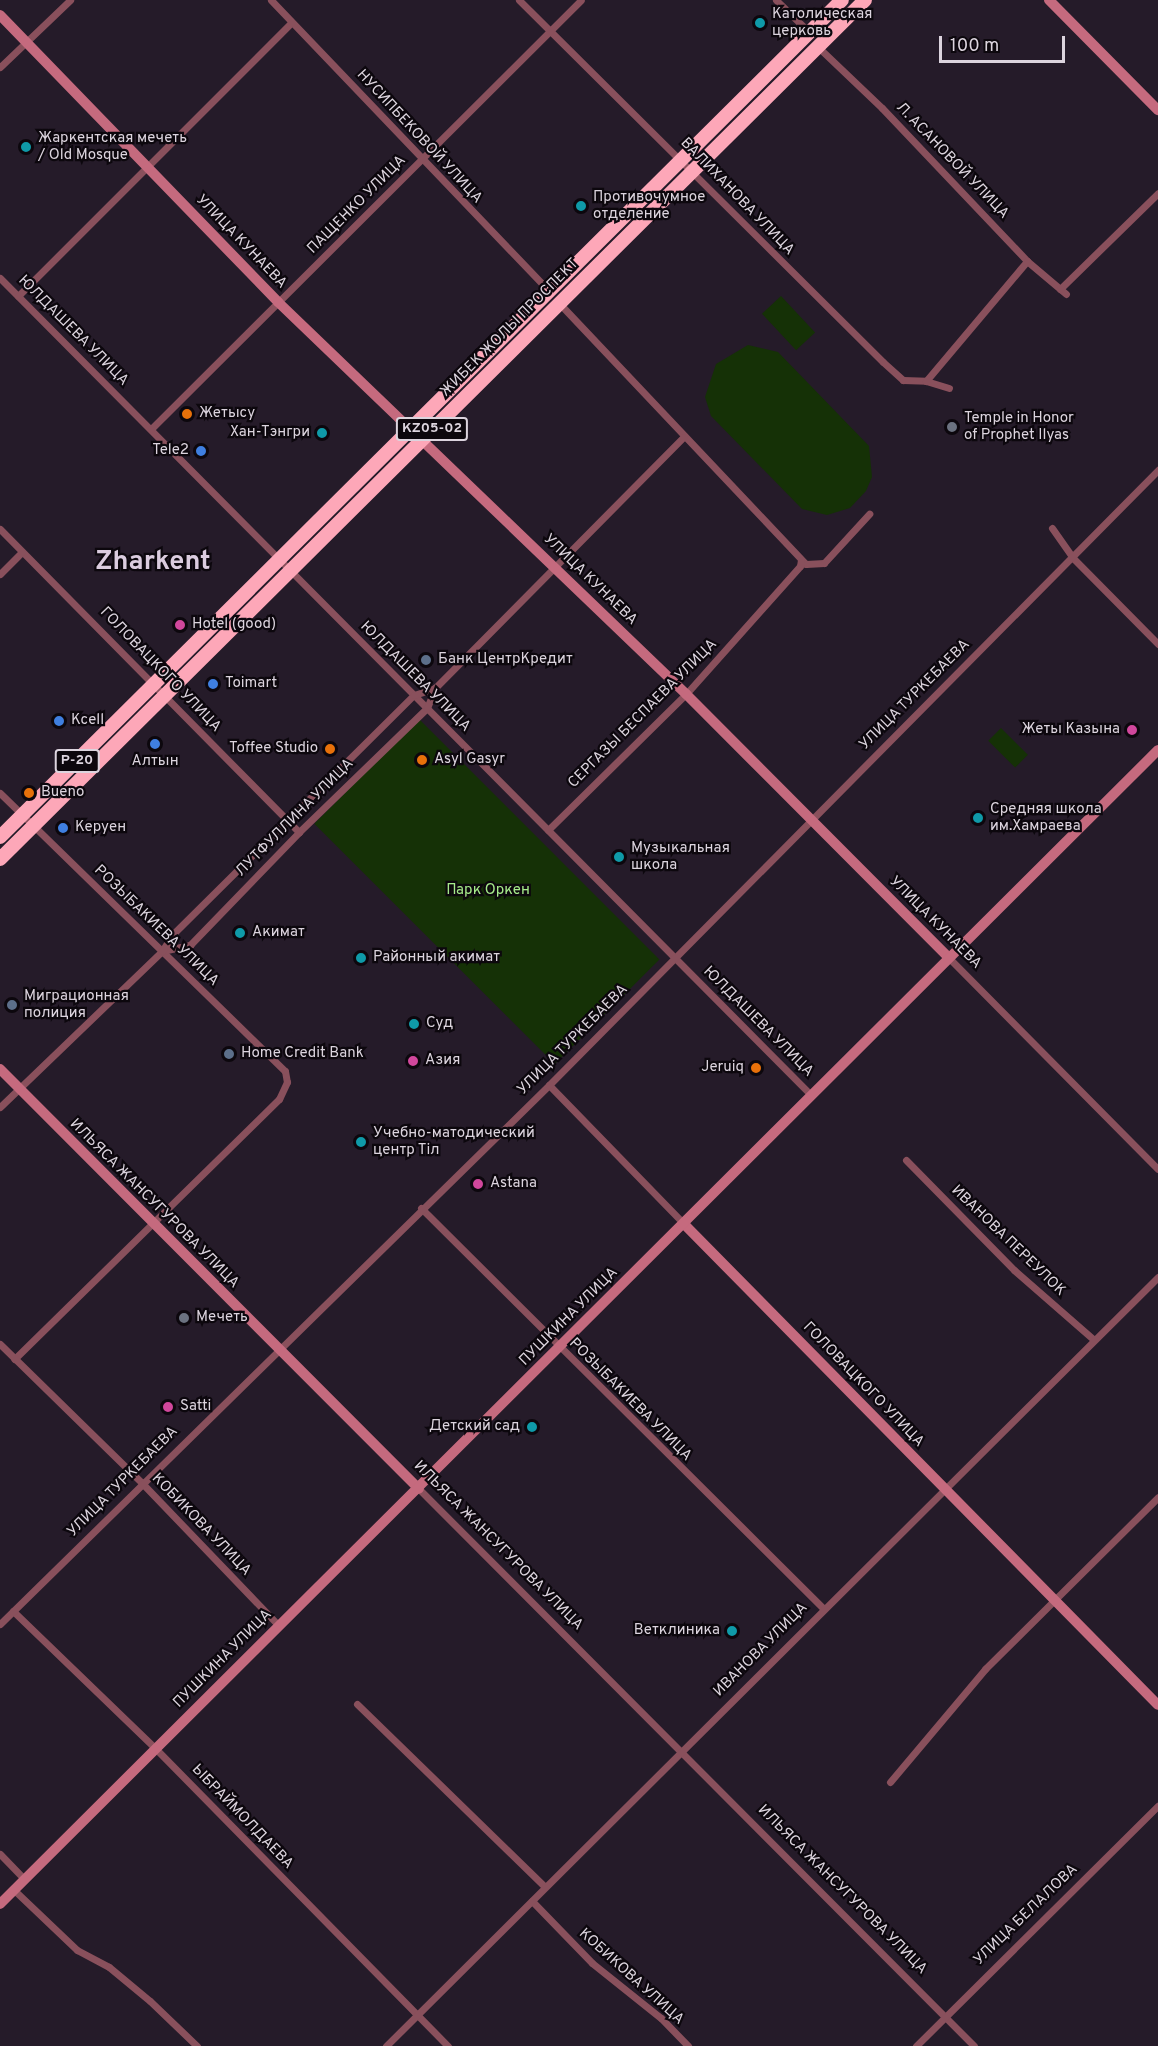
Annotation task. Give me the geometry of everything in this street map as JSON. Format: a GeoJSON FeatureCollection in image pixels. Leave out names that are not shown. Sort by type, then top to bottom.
{"type":"FeatureCollection","features":[{"type":"Feature","properties":{"kind":"highway","name":"ЖИБЕК ЖОЛЫ ПРОСПЕКТ"},"geometry":{"type":"LineString","coordinates":[[0,837],[842,0]]}},
{"type":"Feature","properties":{"kind":"highway","name":"ЖИБЕК ЖОЛЫ ПРОСПЕКТ"},"geometry":{"type":"LineString","coordinates":[[0,859],[866,0]]}},
{"type":"Feature","properties":{"kind":"main road"},"geometry":{"type":"LineString","coordinates":[[1049,0],[1158,110]]}},
{"type":"Feature","properties":{"kind":"main road","name":"УЛИЦА КУНАЕВА"},"geometry":{"type":"LineString","coordinates":[[0,15],[278,302],[423,438],[686,694],[948,957]]}},
{"type":"Feature","properties":{"kind":"main road","name":"ПУШКИНА УЛИЦА"},"geometry":{"type":"LineString","coordinates":[[0,1904],[278,1625],[419,1489],[948,957],[1158,750]]}},
{"type":"Feature","properties":{"kind":"main road","name":"ИЛЬЯСА ЖАНСУГУРОВА УЛИЦА"},"geometry":{"type":"LineString","coordinates":[[0,1069],[152,1224],[419,1489]]}},
{"type":"Feature","properties":{"kind":"main road","name":"ГОЛОВАЦКОГО УЛИЦА"},"geometry":{"type":"LineString","coordinates":[[684,1224],[1158,1705]]}},
{"type":"Feature","properties":{"kind":"street"},"geometry":{"type":"LineString","coordinates":[[0,67],[70,0]]}},
{"type":"Feature","properties":{"kind":"street","name":"НУСИПБЕКОВОЙ УЛИЦА"},"geometry":{"type":"LineString","coordinates":[[271,0],[549,291]]}},
{"type":"Feature","properties":{"kind":"street","name":"ВАЛИХАНОВА УЛИЦА"},"geometry":{"type":"LineString","coordinates":[[519,0],[896,374],[903,380],[926,381],[949,388]]}},
{"type":"Feature","properties":{"kind":"street","name":"ПАЩЕНКО УЛИЦА"},"geometry":{"type":"LineString","coordinates":[[152,429],[581,0]]}},
{"type":"Feature","properties":{"kind":"street"},"geometry":{"type":"LineString","coordinates":[[776,0],[810,33]]}},
{"type":"Feature","properties":{"kind":"street"},"geometry":{"type":"LineString","coordinates":[[18,296],[292,22]]}},
{"type":"Feature","properties":{"kind":"street","name":"Л. АСАНОВОЙ УЛИЦА"},"geometry":{"type":"LineString","coordinates":[[818,47],[882,108],[1027,261],[1063,292],[1158,193]]}},
{"type":"Feature","properties":{"kind":"street"},"geometry":{"type":"LineString","coordinates":[[926,381],[1027,261]]}},
{"type":"Feature","properties":{"kind":"street","name":"ЮЛДАШЕВА УЛИЦА"},"geometry":{"type":"LineString","coordinates":[[0,278],[811,1095]]}},
{"type":"Feature","properties":{"kind":"street"},"geometry":{"type":"LineString","coordinates":[[559,303],[802,564],[824,563],[868,514]]}},
{"type":"Feature","properties":{"kind":"street","name":"ЛУТФУЛЛИНА УЛИЦА"},"geometry":{"type":"LineString","coordinates":[[162,951],[190,945],[298,832],[427,708],[435,688],[553,566],[683,437]]}},
{"type":"Feature","properties":{"kind":"street","name":"УЛИЦА ТУРКЕБАЕВА"},"geometry":{"type":"LineString","coordinates":[[0,1624],[141,1482],[549,1085],[1158,470]]}},
{"type":"Feature","properties":{"kind":"street"},"geometry":{"type":"LineString","coordinates":[[1052,528],[1073,558],[1158,644]]}},
{"type":"Feature","properties":{"kind":"street","name":"ГОЛОВАЦКОГО УЛИЦА"},"geometry":{"type":"LineString","coordinates":[[0,530],[298,832]]}},
{"type":"Feature","properties":{"kind":"street"},"geometry":{"type":"LineString","coordinates":[[0,574],[22,552]]}},
{"type":"Feature","properties":{"kind":"street","name":"СЕРГАЗЫ БЕСПАЕВА УЛИЦА"},"geometry":{"type":"LineString","coordinates":[[548,830],[686,694],[802,564]]}},
{"type":"Feature","properties":{"kind":"street","name":"ЛУТФУЛЛИНА УЛИЦА"},"geometry":{"type":"LineString","coordinates":[[0,1107],[162,951],[173,934],[414,695],[435,688]]}},
{"type":"Feature","properties":{"kind":"street","name":"РОЗЫБАКИЕВА УЛИЦА"},"geometry":{"type":"LineString","coordinates":[[0,793],[285,1071],[287,1082],[279,1099],[152,1224]]}},
{"type":"Feature","properties":{"kind":"street","name":"УЛИЦА КУНАЕВА"},"geometry":{"type":"LineString","coordinates":[[948,957],[1158,1168]]}},
{"type":"Feature","properties":{"kind":"street","name":"ГОЛОВАЦКОГО УЛИЦА"},"geometry":{"type":"LineString","coordinates":[[549,1085],[684,1224]]}},
{"type":"Feature","properties":{"kind":"street","name":"ИВАНОВА ПЕРЕУЛОК"},"geometry":{"type":"LineString","coordinates":[[906,1160],[1014,1270],[1093,1339]]}},
{"type":"Feature","properties":{"kind":"street","name":"РОЗЫБАКИЕВА УЛИЦА"},"geometry":{"type":"LineString","coordinates":[[421,1208],[559,1349],[823,1608]]}},
{"type":"Feature","properties":{"kind":"street"},"geometry":{"type":"LineString","coordinates":[[14,1359],[152,1224]]}},
{"type":"Feature","properties":{"kind":"street","name":"ИВАНОВА УЛИЦА"},"geometry":{"type":"LineString","coordinates":[[386,2046],[681,1749],[1158,1277]]}},
{"type":"Feature","properties":{"kind":"street","name":"КОБИКОВА УЛИЦА"},"geometry":{"type":"LineString","coordinates":[[0,1344],[141,1482],[278,1625]]}},
{"type":"Feature","properties":{"kind":"street","name":"ИЛЬЯСА ЖАНСУГУРОВА УЛИЦА"},"geometry":{"type":"LineString","coordinates":[[419,1489],[681,1749],[945,2014],[974,2046]]}},
{"type":"Feature","properties":{"kind":"street"},"geometry":{"type":"LineString","coordinates":[[890,1782],[951,1705],[1158,1497]]}},
{"type":"Feature","properties":{"kind":"street","name":"ЫБРАЙМОЛДАЕВА"},"geometry":{"type":"LineString","coordinates":[[13,1611],[155,1748],[448,2046]]}},
{"type":"Feature","properties":{"kind":"street"},"geometry":{"type":"LineString","coordinates":[[357,1704],[545,1887]]}},
{"type":"Feature","properties":{"kind":"street","name":"УЛИЦА БЕЛАЛОВА"},"geometry":{"type":"LineString","coordinates":[[916,2046],[945,2014],[1158,1806]]}},
{"type":"Feature","properties":{"kind":"street"},"geometry":{"type":"LineString","coordinates":[[0,1854],[24,1879]]}},
{"type":"Feature","properties":{"kind":"street"},"geometry":{"type":"LineString","coordinates":[[14,1890],[77,1950],[109,1967],[150,2001],[197,2046]]}},
{"type":"Feature","properties":{"kind":"street","name":"КОБИКОВА УЛИЦА"},"geometry":{"type":"LineString","coordinates":[[532,1900],[592,1963],[661,2018],[688,2046]]}},
{"type":"Feature","properties":{"kind":"green space"},"geometry":{"type":"Polygon","coordinates":[[[781,296],[815,333],[796,350],[762,314],[781,296]]]}},
{"type":"Feature","properties":{"kind":"green space"},"geometry":{"type":"Polygon","coordinates":[[[748,345],[778,352],[869,446],[872,477],[866,491],[850,508],[827,515],[802,509],[711,416],[705,397],[716,364],[748,345]]]}},
{"type":"Feature","properties":{"kind":"green space","name":"Парк Оркен"},"geometry":{"type":"Polygon","coordinates":[[[419,719],[659,959],[555,1064],[314,824],[419,719]]]}},
{"type":"Feature","properties":{"kind":"green space"},"geometry":{"type":"Polygon","coordinates":[[[1001,728],[1028,755],[1015,768],[988,741],[1001,728]]]}},
{"type":"Feature","properties":{"kind":"place","name":"Католическая церковь"},"geometry":{"type":"Point","coordinates":[760,23]}},
{"type":"Feature","properties":{"kind":"place","name":"Жаркентская мечеть / Old Mosque"},"geometry":{"type":"Point","coordinates":[26,147]}},
{"type":"Feature","properties":{"kind":"place","name":"Противочумное отделение"},"geometry":{"type":"Point","coordinates":[581,206]}},
{"type":"Feature","properties":{"kind":"place","name":"Жетысу"},"geometry":{"type":"Point","coordinates":[187,414]}},
{"type":"Feature","properties":{"kind":"place","name":"Temple in Honor of Prophet Ilyas"},"geometry":{"type":"Point","coordinates":[952,427]}},
{"type":"Feature","properties":{"kind":"place","name":"Хан-Тэнгри"},"geometry":{"type":"Point","coordinates":[322,433]}},
{"type":"Feature","properties":{"kind":"place","name":"Tele2"},"geometry":{"type":"Point","coordinates":[201,451]}},
{"type":"Feature","properties":{"kind":"place","name":"Hotel (good)"},"geometry":{"type":"Point","coordinates":[180,625]}},
{"type":"Feature","properties":{"kind":"place","name":"Банк ЦентрКредит"},"geometry":{"type":"Point","coordinates":[426,660]}},
{"type":"Feature","properties":{"kind":"place","name":"Toimart"},"geometry":{"type":"Point","coordinates":[213,684]}},
{"type":"Feature","properties":{"kind":"place","name":"Kcell"},"geometry":{"type":"Point","coordinates":[59,721]}},
{"type":"Feature","properties":{"kind":"place","name":"Жеты Казына"},"geometry":{"type":"Point","coordinates":[1132,730]}},
{"type":"Feature","properties":{"kind":"place","name":"Алтын"},"geometry":{"type":"Point","coordinates":[155,744]}},
{"type":"Feature","properties":{"kind":"place","name":"Toffee Studio"},"geometry":{"type":"Point","coordinates":[330,749]}},
{"type":"Feature","properties":{"kind":"place","name":"Asyl Gasyr"},"geometry":{"type":"Point","coordinates":[422,760]}},
{"type":"Feature","properties":{"kind":"place","name":"Bueno"},"geometry":{"type":"Point","coordinates":[29,793]}},
{"type":"Feature","properties":{"kind":"place","name":"Средняя школа им.Хамраева"},"geometry":{"type":"Point","coordinates":[978,818]}},
{"type":"Feature","properties":{"kind":"place","name":"Керуен"},"geometry":{"type":"Point","coordinates":[63,828]}},
{"type":"Feature","properties":{"kind":"place","name":"Музыкальная школа"},"geometry":{"type":"Point","coordinates":[619,857]}},
{"type":"Feature","properties":{"kind":"place","name":"Акимат"},"geometry":{"type":"Point","coordinates":[240,933]}},
{"type":"Feature","properties":{"kind":"place","name":"Районный акимат"},"geometry":{"type":"Point","coordinates":[361,958]}},
{"type":"Feature","properties":{"kind":"place","name":"Миграционная полиция"},"geometry":{"type":"Point","coordinates":[12,1005]}},
{"type":"Feature","properties":{"kind":"place","name":"Суд"},"geometry":{"type":"Point","coordinates":[414,1024]}},
{"type":"Feature","properties":{"kind":"place","name":"Home Credit Bank"},"geometry":{"type":"Point","coordinates":[229,1054]}},
{"type":"Feature","properties":{"kind":"place","name":"Азия"},"geometry":{"type":"Point","coordinates":[413,1061]}},
{"type":"Feature","properties":{"kind":"place","name":"Jeruiq"},"geometry":{"type":"Point","coordinates":[756,1068]}},
{"type":"Feature","properties":{"kind":"place","name":"Учебно-матодический центр Тіл"},"geometry":{"type":"Point","coordinates":[361,1142]}},
{"type":"Feature","properties":{"kind":"place","name":"Astana"},"geometry":{"type":"Point","coordinates":[478,1184]}},
{"type":"Feature","properties":{"kind":"place","name":"Мечеть"},"geometry":{"type":"Point","coordinates":[184,1318]}},
{"type":"Feature","properties":{"kind":"place","name":"Satti"},"geometry":{"type":"Point","coordinates":[168,1407]}},
{"type":"Feature","properties":{"kind":"place","name":"Детский сад"},"geometry":{"type":"Point","coordinates":[532,1427]}},
{"type":"Feature","properties":{"kind":"place","name":"Ветклиника"},"geometry":{"type":"Point","coordinates":[732,1631]}},
{"type":"Feature","properties":{"kind":"district","name":"Zharkent"},"geometry":{"type":"Point","coordinates":[153,563]}}]}
